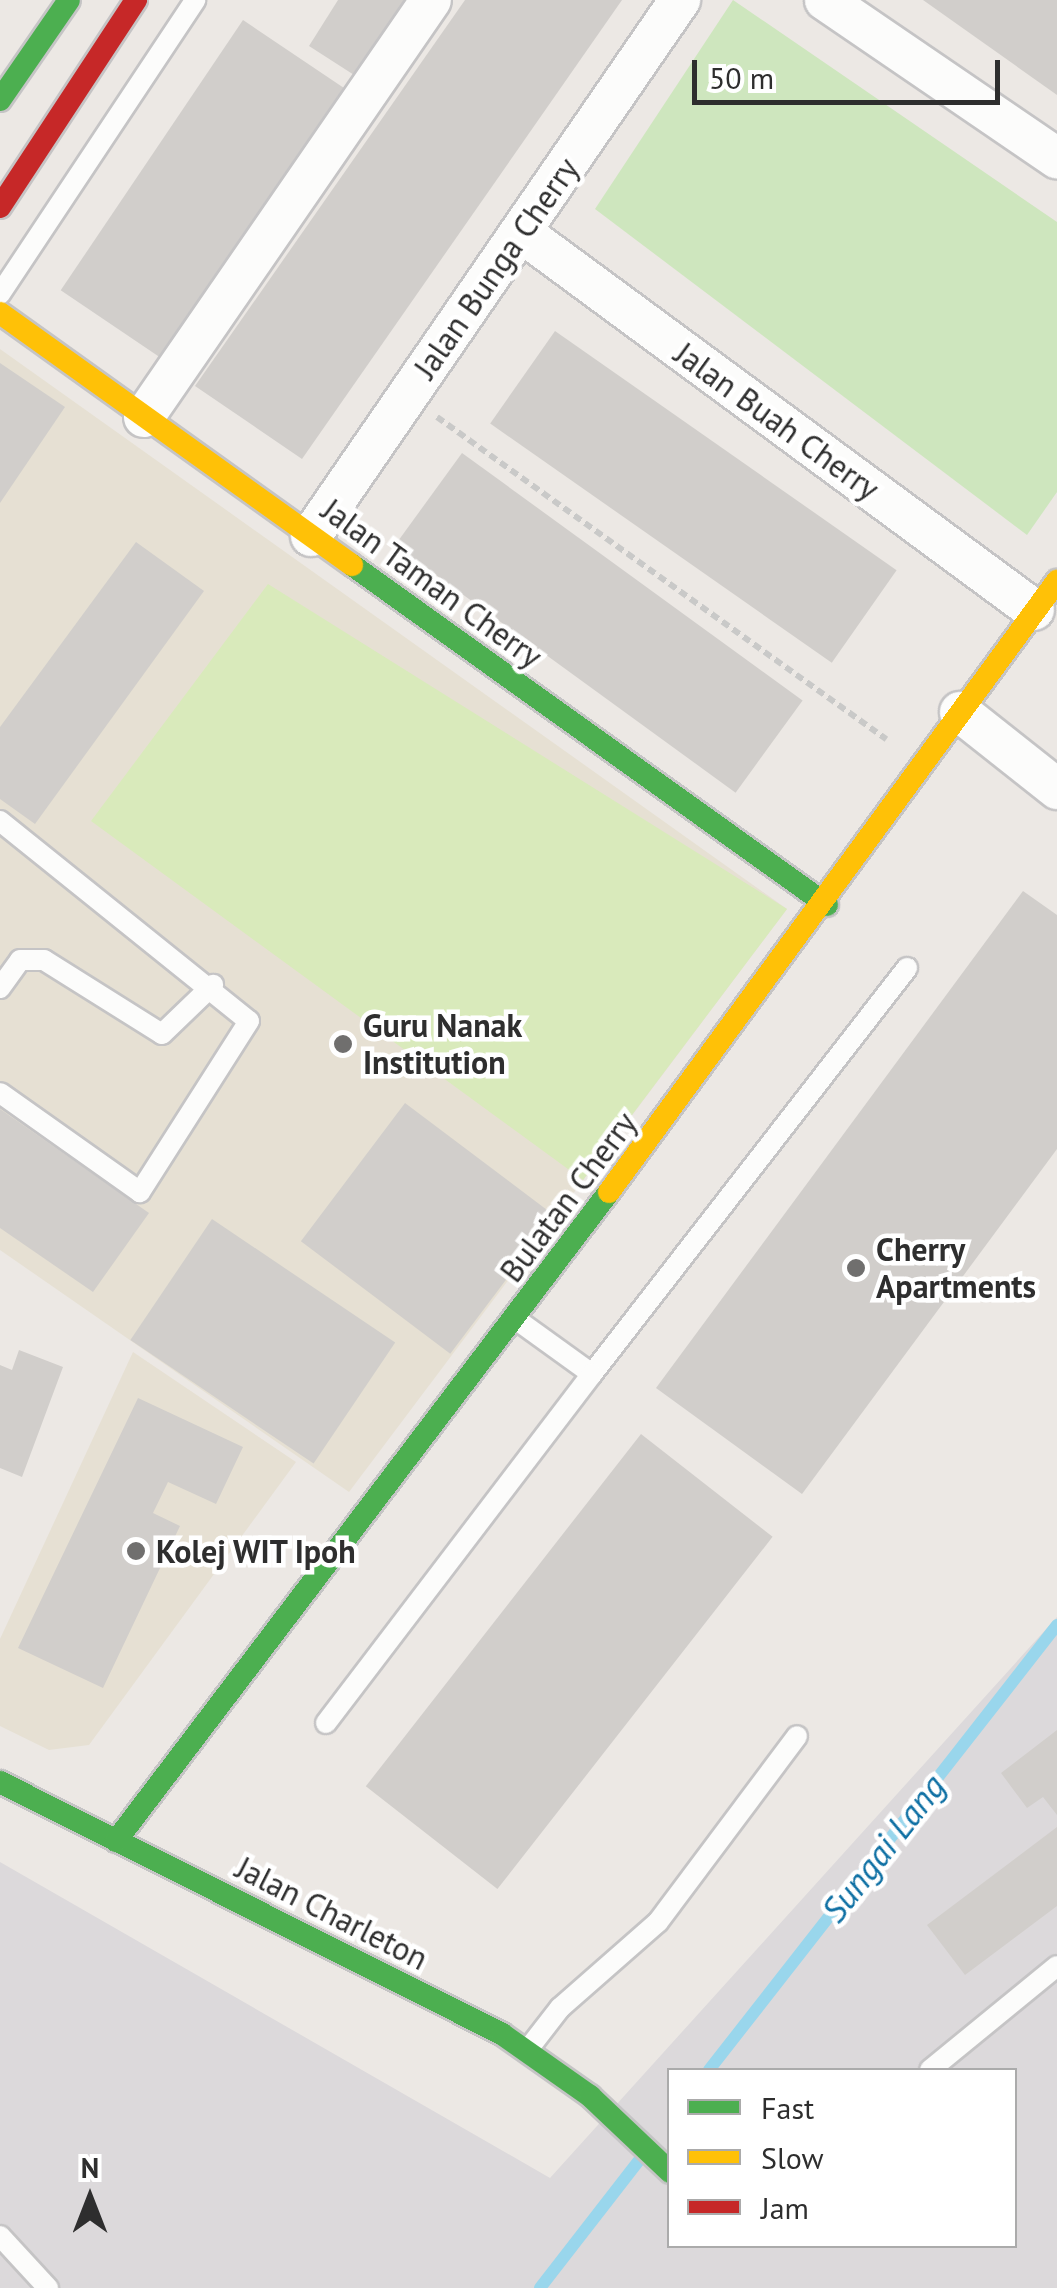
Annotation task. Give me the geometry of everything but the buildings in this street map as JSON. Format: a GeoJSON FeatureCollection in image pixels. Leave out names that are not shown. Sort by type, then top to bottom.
{"type":"FeatureCollection","features":[{"type":"Feature","properties":{"kind":"street"},"geometry":{"type":"LineString","coordinates":[[0,100],[69,0]]}},
{"type":"Feature","properties":{"kind":"street"},"geometry":{"type":"LineString","coordinates":[[0,207],[136,0]]}},
{"type":"Feature","properties":{"kind":"street"},"geometry":{"type":"LineString","coordinates":[[144,417],[431,0]]}},
{"type":"Feature","properties":{"kind":"street"},"geometry":{"type":"LineString","coordinates":[[825,0],[1057,158]]}},
{"type":"Feature","properties":{"kind":"street","name":"Jalan Bunga Cherry"},"geometry":{"type":"LineString","coordinates":[[311,536],[678,1]]}},
{"type":"Feature","properties":{"kind":"street","name":"Jalan Buah Cherry"},"geometry":{"type":"LineString","coordinates":[[521,232],[1046,595]]}},
{"type":"Feature","properties":{"kind":"street","name":"Jalan Taman Cherry"},"geometry":{"type":"LineString","coordinates":[[0,312],[827,905]]}},
{"type":"Feature","properties":{"kind":"street","name":"Bulatan Cherry"},"geometry":{"type":"LineString","coordinates":[[116,1842],[517,1320],[827,905],[920,763],[1046,595]]}},
{"type":"Feature","properties":{"kind":"street"},"geometry":{"type":"LineString","coordinates":[[960,712],[1057,788]]}},
{"type":"Feature","properties":{"kind":"street","name":"Jalan Charleton"},"geometry":{"type":"LineString","coordinates":[[0,1782],[528,2050],[667,2170]]}},
{"type":"Feature","properties":{"kind":"lane"},"geometry":{"type":"LineString","coordinates":[[0,294],[195,0]]}},
{"type":"Feature","properties":{"kind":"lane"},"geometry":{"type":"LineString","coordinates":[[0,820],[213,985],[249,1021],[140,1192],[0,1094]]}},
{"type":"Feature","properties":{"kind":"lane"},"geometry":{"type":"LineString","coordinates":[[0,988],[20,960],[44,960],[162,1034],[213,985]]}},
{"type":"Feature","properties":{"kind":"lane"},"geometry":{"type":"LineString","coordinates":[[326,1722],[906,968]]}},
{"type":"Feature","properties":{"kind":"lane"},"geometry":{"type":"LineString","coordinates":[[517,1320],[592,1374]]}},
{"type":"Feature","properties":{"kind":"lane"},"geometry":{"type":"LineString","coordinates":[[528,2050],[560,2008],[658,1922],[797,1736]]}},
{"type":"Feature","properties":{"kind":"lane"},"geometry":{"type":"LineString","coordinates":[[932,2068],[1057,1966]]}},
{"type":"Feature","properties":{"kind":"lane"},"geometry":{"type":"LineString","coordinates":[[0,2236],[48,2288]]}},
{"type":"Feature","properties":{"kind":"path"},"geometry":{"type":"LineString","coordinates":[[408,396],[920,763]]}},
{"type":"Feature","properties":{"kind":"shaded area","name":"Guru Nanak Institution"},"geometry":{"type":"Polygon","coordinates":[[[0,349],[787,909],[349,1492],[0,1250],[0,349]]]}},
{"type":"Feature","properties":{"kind":"shaded area","name":"Kolej WIT Ipoh"},"geometry":{"type":"Polygon","coordinates":[[[133,1352],[296,1462],[89,1745],[49,1750],[0,1726],[0,1639],[133,1352]]]}},
{"type":"Feature","properties":{"kind":"shaded area"},"geometry":{"type":"Polygon","coordinates":[[[1057,1617],[1057,2288],[0,2288],[0,1862],[550,2178],[1057,1617]]]}},
{"type":"Feature","properties":{"kind":"green space"},"geometry":{"type":"Polygon","coordinates":[[[733,0],[1057,222],[1057,492],[1027,535],[595,209],[733,0]]]}},
{"type":"Feature","properties":{"kind":"green space"},"geometry":{"type":"Polygon","coordinates":[[[268,584],[787,909],[583,1180],[91,821],[268,584]]]}},
{"type":"Feature","properties":{"kind":"waterway","name":"Sungai Lang"},"geometry":{"type":"LineString","coordinates":[[711,2068],[1057,1625]]}},
{"type":"Feature","properties":{"kind":"waterway","name":"Sungai Lang"},"geometry":{"type":"LineString","coordinates":[[540,2288],[640,2159]]}},
{"type":"Feature","properties":{"kind":"traffic: fast"},"geometry":{"type":"LineString","coordinates":[[0,100],[69,0]]}},
{"type":"Feature","properties":{"kind":"traffic: fast"},"geometry":{"type":"LineString","coordinates":[[352,565],[827,905]]}},
{"type":"Feature","properties":{"kind":"traffic: fast"},"geometry":{"type":"LineString","coordinates":[[116,1841],[609,1192]]}},
{"type":"Feature","properties":{"kind":"traffic: fast"},"geometry":{"type":"LineString","coordinates":[[0,1782],[502,2034],[590,2096],[667,2169]]}},
{"type":"Feature","properties":{"kind":"traffic: slow"},"geometry":{"type":"LineString","coordinates":[[0,313],[352,565]]}},
{"type":"Feature","properties":{"kind":"traffic: slow"},"geometry":{"type":"LineString","coordinates":[[609,1192],[1057,581]]}},
{"type":"Feature","properties":{"kind":"traffic: jam"},"geometry":{"type":"LineString","coordinates":[[0,207],[136,0]]}},
{"type":"Feature","properties":{"kind":"place","name":"Guru Nanak Institution"},"geometry":{"type":"Point","coordinates":[343,1044]}},
{"type":"Feature","properties":{"kind":"place","name":"Cherry Apartments"},"geometry":{"type":"Point","coordinates":[856,1268]}},
{"type":"Feature","properties":{"kind":"place","name":"Kolej WIT Ipoh"},"geometry":{"type":"Point","coordinates":[136,1551]}}]}
